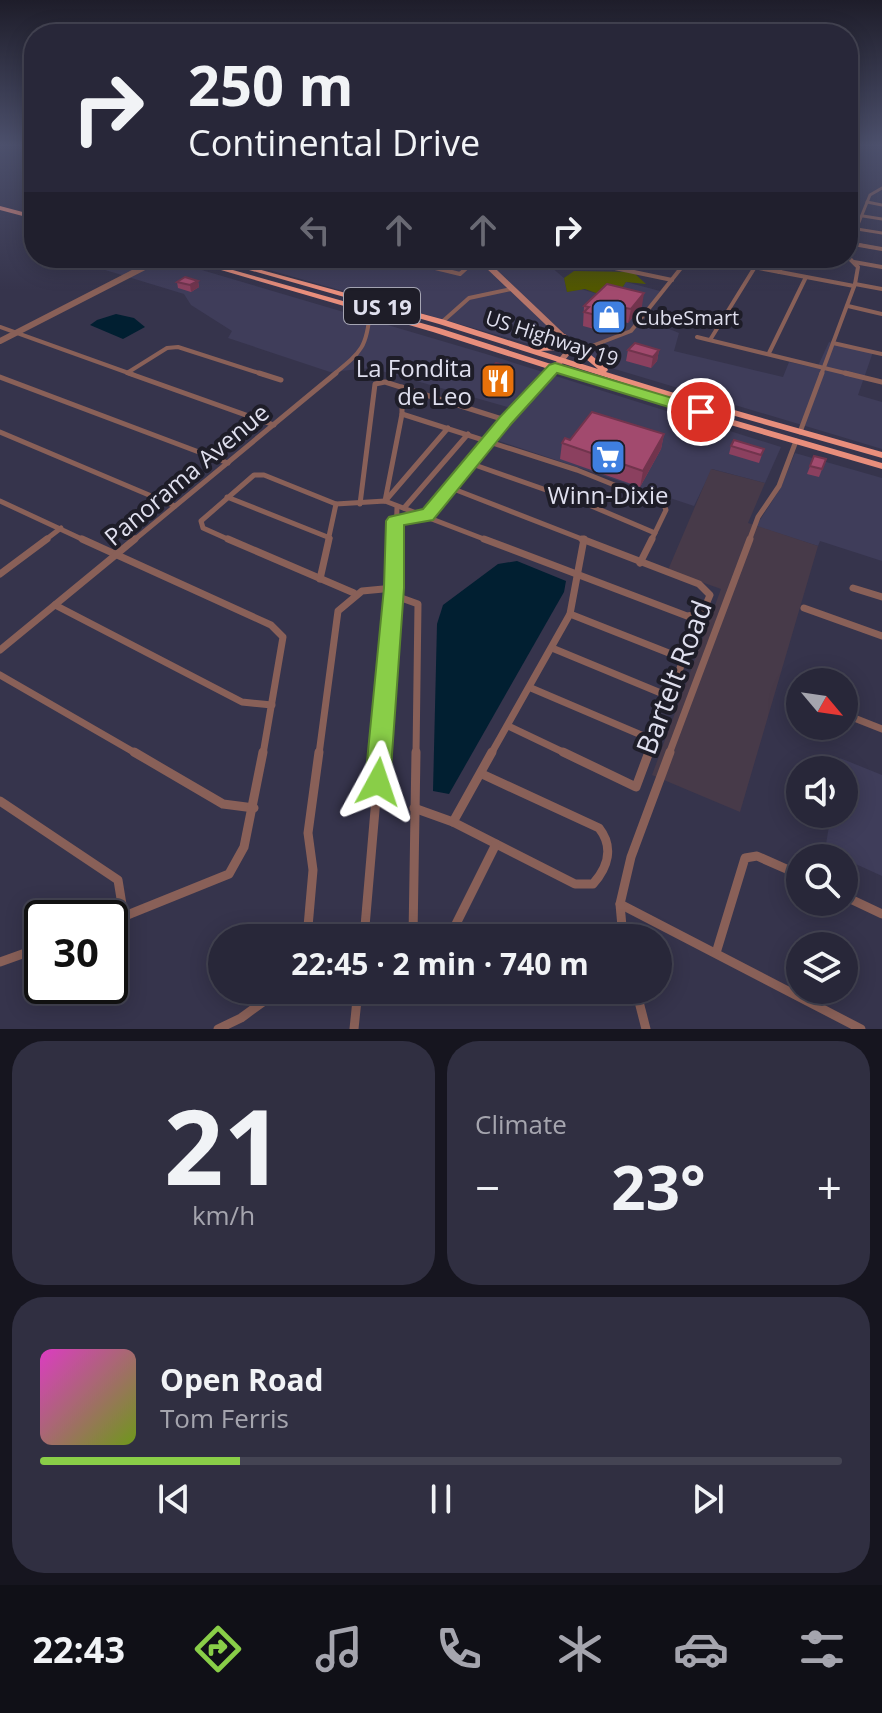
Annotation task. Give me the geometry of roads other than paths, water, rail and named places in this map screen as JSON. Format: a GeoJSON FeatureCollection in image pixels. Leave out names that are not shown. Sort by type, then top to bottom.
{"type":"FeatureCollection","features":[{"type":"Feature","properties":{"kind":"highway"},"geometry":{"type":"LineString","coordinates":[[0,204],[24,207]]}},
{"type":"Feature","properties":{"kind":"highway"},"geometry":{"type":"LineString","coordinates":[[0,204],[15,212],[24,212]]}},
{"type":"Feature","properties":{"kind":"highway","name":"US Highway 19"},"geometry":{"type":"LineString","coordinates":[[218,268],[624,380],[882,466]]}},
{"type":"Feature","properties":{"kind":"highway","name":"US Highway 19"},"geometry":{"type":"LineString","coordinates":[[246,268],[522,347],[558,364],[701,412],[882,455]]}},
{"type":"Feature","properties":{"kind":"highway"},"geometry":{"type":"LineString","coordinates":[[309,294],[352,302],[362,300]]}},
{"type":"Feature","properties":{"kind":"highway"},"geometry":{"type":"LineString","coordinates":[[370,311],[383,309],[460,328]]}},
{"type":"Feature","properties":{"kind":"highway"},"geometry":{"type":"LineString","coordinates":[[522,347],[554,348],[562,336],[624,380]]}},
{"type":"Feature","properties":{"kind":"main road"},"geometry":{"type":"LineString","coordinates":[[490,268],[562,336],[567,350],[558,364]]}},
{"type":"Feature","properties":{"kind":"street"},"geometry":{"type":"LineString","coordinates":[[858,227],[871,194]]}},
{"type":"Feature","properties":{"kind":"street"},"geometry":{"type":"LineString","coordinates":[[868,200],[882,205]]}},
{"type":"Feature","properties":{"kind":"street"},"geometry":{"type":"LineString","coordinates":[[863,216],[882,219]]}},
{"type":"Feature","properties":{"kind":"street"},"geometry":{"type":"LineString","coordinates":[[858,229],[882,233]]}},
{"type":"Feature","properties":{"kind":"street"},"geometry":{"type":"LineString","coordinates":[[858,244],[882,249]]}},
{"type":"Feature","properties":{"kind":"street"},"geometry":{"type":"LineString","coordinates":[[858,263],[882,267]]}},
{"type":"Feature","properties":{"kind":"street"},"geometry":{"type":"LineString","coordinates":[[0,341],[143,268]]}},
{"type":"Feature","properties":{"kind":"street"},"geometry":{"type":"LineString","coordinates":[[435,268],[460,274],[467,268]]}},
{"type":"Feature","properties":{"kind":"street"},"geometry":{"type":"LineString","coordinates":[[616,268],[672,280]]}},
{"type":"Feature","properties":{"kind":"street"},"geometry":{"type":"LineString","coordinates":[[579,351],[631,331],[681,268]]}},
{"type":"Feature","properties":{"kind":"street"},"geometry":{"type":"LineString","coordinates":[[710,340],[754,268]]}},
{"type":"Feature","properties":{"kind":"street"},"geometry":{"type":"LineString","coordinates":[[760,268],[882,289]]}},
{"type":"Feature","properties":{"kind":"street"},"geometry":{"type":"LineString","coordinates":[[778,272],[781,268]]}},
{"type":"Feature","properties":{"kind":"street","name":"Bartelt Road"},"geometry":{"type":"LineString","coordinates":[[622,924],[620,904],[631,857],[758,517],[779,486],[848,306],[857,268]]}},
{"type":"Feature","properties":{"kind":"street"},"geometry":{"type":"LineString","coordinates":[[769,353],[806,277]]}},
{"type":"Feature","properties":{"kind":"street"},"geometry":{"type":"LineString","coordinates":[[442,322],[471,297],[511,289]]}},
{"type":"Feature","properties":{"kind":"street"},"geometry":{"type":"LineString","coordinates":[[848,306],[882,314]]}},
{"type":"Feature","properties":{"kind":"street","name":"Panorama Avenue"},"geometry":{"type":"LineString","coordinates":[[0,650],[360,353],[368,339],[370,311]]}},
{"type":"Feature","properties":{"kind":"street"},"geometry":{"type":"LineString","coordinates":[[0,327],[274,425]]}},
{"type":"Feature","properties":{"kind":"street"},"geometry":{"type":"LineString","coordinates":[[697,337],[882,382]]}},
{"type":"Feature","properties":{"kind":"street"},"geometry":{"type":"LineString","coordinates":[[833,343],[882,354]]}},
{"type":"Feature","properties":{"kind":"street"},"geometry":{"type":"LineString","coordinates":[[127,373],[167,348],[178,347],[281,380]]}},
{"type":"Feature","properties":{"kind":"street"},"geometry":{"type":"LineString","coordinates":[[395,521],[423,515],[451,488],[505,420],[558,364]]}},
{"type":"Feature","properties":{"kind":"street"},"geometry":{"type":"LineString","coordinates":[[0,377],[228,463]]}},
{"type":"Feature","properties":{"kind":"street"},"geometry":{"type":"LineString","coordinates":[[360,504],[374,385],[385,382],[505,420]]}},
{"type":"Feature","properties":{"kind":"street"},"geometry":{"type":"LineString","coordinates":[[385,501],[402,414],[402,387]]}},
{"type":"Feature","properties":{"kind":"street"},"geometry":{"type":"LineString","coordinates":[[402,414],[489,441],[657,501],[666,510],[640,563]]}},
{"type":"Feature","properties":{"kind":"street"},"geometry":{"type":"LineString","coordinates":[[385,501],[448,428]]}},
{"type":"Feature","properties":{"kind":"street"},"geometry":{"type":"LineString","coordinates":[[0,432],[175,506]]}},
{"type":"Feature","properties":{"kind":"street"},"geometry":{"type":"LineString","coordinates":[[365,924],[394,591],[395,521],[401,507],[468,434]]}},
{"type":"Feature","properties":{"kind":"street"},"geometry":{"type":"LineString","coordinates":[[472,464],[589,505],[655,533]]}},
{"type":"Feature","properties":{"kind":"street"},"geometry":{"type":"LineString","coordinates":[[354,593],[203,528],[200,524],[203,517],[250,477],[264,475],[336,504],[385,501],[687,616],[702,614],[710,595],[705,587],[451,488]]}},
{"type":"Feature","properties":{"kind":"street"},"geometry":{"type":"LineString","coordinates":[[227,497],[330,538]]}},
{"type":"Feature","properties":{"kind":"street"},"geometry":{"type":"LineString","coordinates":[[0,501],[119,553],[279,631],[283,637],[254,808],[241,855],[229,874],[128,915]]}},
{"type":"Feature","properties":{"kind":"street"},"geometry":{"type":"LineString","coordinates":[[320,579],[336,504]]}},
{"type":"Feature","properties":{"kind":"street"},"geometry":{"type":"LineString","coordinates":[[0,513],[10,506]]}},
{"type":"Feature","properties":{"kind":"street"},"geometry":{"type":"LineString","coordinates":[[0,574],[61,528]]}},
{"type":"Feature","properties":{"kind":"street"},"geometry":{"type":"LineString","coordinates":[[453,822],[570,614],[584,539]]}},
{"type":"Feature","properties":{"kind":"street"},"geometry":{"type":"LineString","coordinates":[[308,924],[313,870],[308,833],[338,611],[354,593],[382,586],[418,604],[413,924]]}},
{"type":"Feature","properties":{"kind":"street"},"geometry":{"type":"LineString","coordinates":[[853,588],[882,597]]}},
{"type":"Feature","properties":{"kind":"street"},"geometry":{"type":"LineString","coordinates":[[55,605],[242,702],[272,705]]}},
{"type":"Feature","properties":{"kind":"street"},"geometry":{"type":"LineString","coordinates":[[804,608],[882,636]]}},
{"type":"Feature","properties":{"kind":"street"},"geometry":{"type":"LineString","coordinates":[[552,648],[668,696],[684,659],[570,614]]}},
{"type":"Feature","properties":{"kind":"street"},"geometry":{"type":"LineString","coordinates":[[0,675],[223,804],[254,808]]}},
{"type":"Feature","properties":{"kind":"street"},"geometry":{"type":"LineString","coordinates":[[508,726],[636,787],[653,740],[531,688]]}},
{"type":"Feature","properties":{"kind":"street"},"geometry":{"type":"LineString","coordinates":[[858,720],[882,729]]}},
{"type":"Feature","properties":{"kind":"street"},"geometry":{"type":"LineString","coordinates":[[414,808],[453,822],[575,884],[593,884],[610,850],[610,841],[599,828],[482,774]]}},
{"type":"Feature","properties":{"kind":"street"},"geometry":{"type":"LineString","coordinates":[[0,801],[118,880],[121,900]]}},
{"type":"Feature","properties":{"kind":"street"},"geometry":{"type":"LineString","coordinates":[[456,924],[496,844]]}},
{"type":"Feature","properties":{"kind":"street"},"geometry":{"type":"LineString","coordinates":[[716,953],[745,858],[757,856],[786,869]]}},
{"type":"Feature","properties":{"kind":"street"},"geometry":{"type":"LineString","coordinates":[[858,903],[882,914]]}},
{"type":"Feature","properties":{"kind":"street"},"geometry":{"type":"LineString","coordinates":[[620,904],[861,1029]]}},
{"type":"Feature","properties":{"kind":"street"},"geometry":{"type":"LineString","coordinates":[[0,962],[24,953]]}},
{"type":"Feature","properties":{"kind":"street"},"geometry":{"type":"LineString","coordinates":[[218,1029],[260,1004]]}},
{"type":"Feature","properties":{"kind":"street"},"geometry":{"type":"LineString","coordinates":[[354,1029],[357,1004]]}},
{"type":"Feature","properties":{"kind":"street"},"geometry":{"type":"LineString","coordinates":[[640,1004],[646,1029]]}},
{"type":"Feature","properties":{"kind":"water"},"geometry":{"type":"Polygon","coordinates":[[[116,314],[134,318],[145,327],[123,339],[90,325],[116,314]]]}},
{"type":"Feature","properties":{"kind":"water"},"geometry":{"type":"Polygon","coordinates":[[[517,561],[566,581],[564,592],[449,794],[433,791],[437,624],[443,605],[498,564],[517,561]]]}},
{"type":"Feature","properties":{"kind":"place","name":"CubeSmart"},"geometry":{"type":"Point","coordinates":[609,317]}},
{"type":"Feature","properties":{"kind":"place","name":"La Fondita de Leo"},"geometry":{"type":"Point","coordinates":[498,381]}},
{"type":"Feature","properties":{"kind":"place","name":"Winn-Dixie"},"geometry":{"type":"Point","coordinates":[608,457]}}]}
